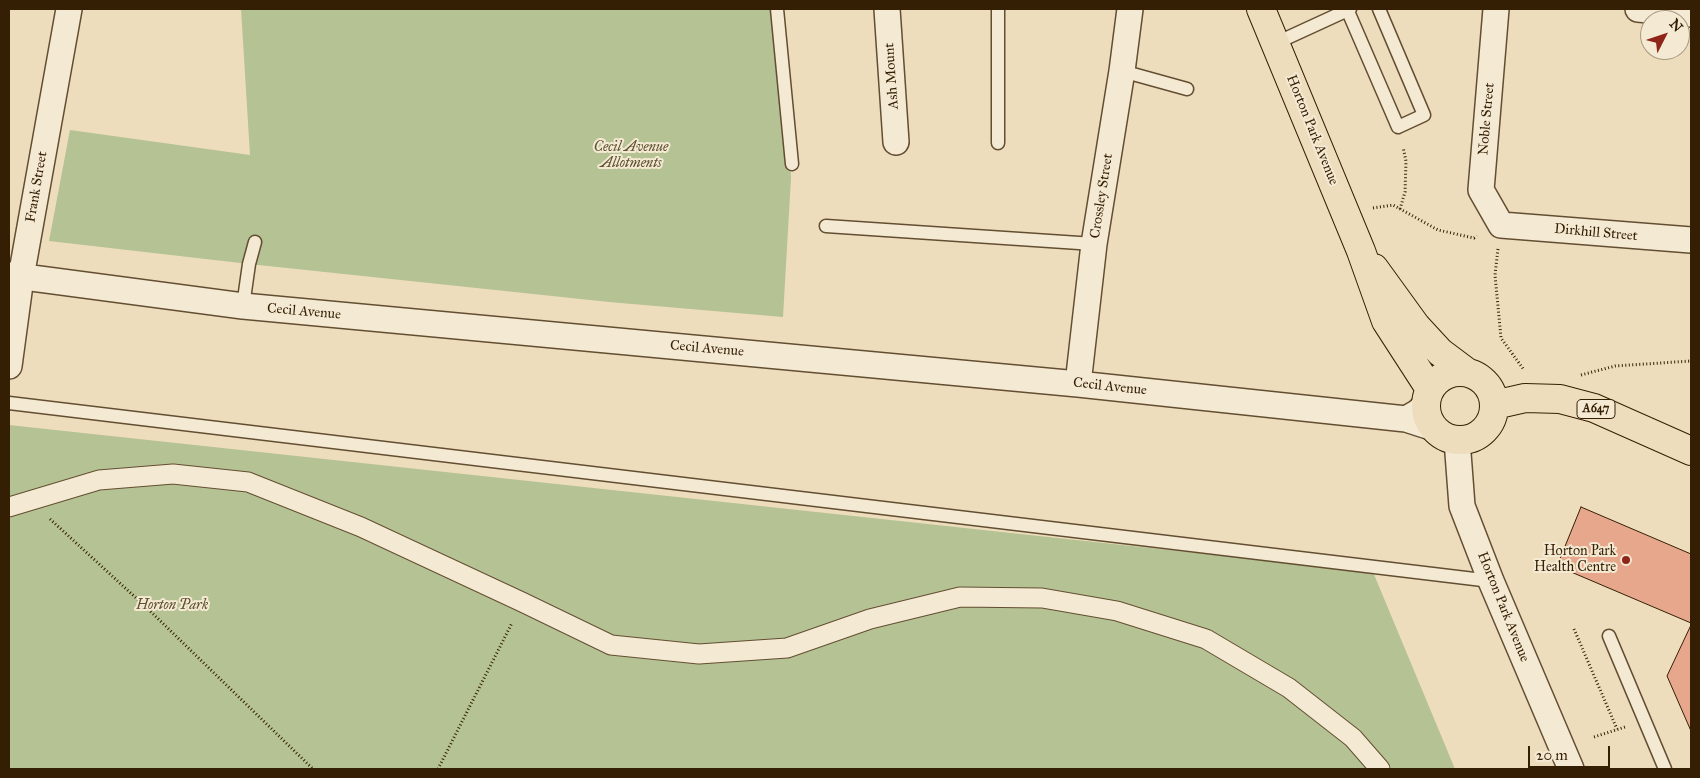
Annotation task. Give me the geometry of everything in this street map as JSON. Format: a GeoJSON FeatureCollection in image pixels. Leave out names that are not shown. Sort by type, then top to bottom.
{"type":"FeatureCollection","features":[{"type":"Feature","properties":{"kind":"main road","name":"Horton Park Avenue"},"geometry":{"type":"LineString","coordinates":[[1261,9],[1346,213],[1386,321],[1431,416]]}},
{"type":"Feature","properties":{"kind":"main road","name":"Horton Park Avenue"},"geometry":{"type":"LineString","coordinates":[[1361,251],[1416,326],[1440,352],[1468,373]]}},
{"type":"Feature","properties":{"kind":"main road"},"geometry":{"type":"LineString","coordinates":[[1457,372],[1468,373],[1478,377],[1486,384],[1492,394],[1494,404],[1490,421],[1479,434],[1469,439],[1431,416],[1437,381],[1446,375],[1457,372]]}},
{"type":"Feature","properties":{"kind":"main road","name":"A647"},"geometry":{"type":"LineString","coordinates":[[1494,404],[1525,398],[1560,399],[1594,408],[1691,451]]}},
{"type":"Feature","properties":{"kind":"street","name":"Frank Street"},"geometry":{"type":"LineString","coordinates":[[9,366],[15,276],[70,9]]}},
{"type":"Feature","properties":{"kind":"street","name":"Ash Mount"},"geometry":{"type":"LineString","coordinates":[[887,9],[896,142]]}},
{"type":"Feature","properties":{"kind":"street","name":"Crossley Street"},"geometry":{"type":"LineString","coordinates":[[1078,384],[1094,244],[1130,9]]}},
{"type":"Feature","properties":{"kind":"street","name":"Noble Street"},"geometry":{"type":"LineString","coordinates":[[1496,9],[1481,190],[1501,225]]}},
{"type":"Feature","properties":{"kind":"street"},"geometry":{"type":"LineString","coordinates":[[1638,9],[1691,14]]}},
{"type":"Feature","properties":{"kind":"street","name":"Dirkhill Street"},"geometry":{"type":"LineString","coordinates":[[1501,225],[1691,240]]}},
{"type":"Feature","properties":{"kind":"street","name":"Cecil Avenue"},"geometry":{"type":"LineString","coordinates":[[15,276],[243,306],[1431,416]]}},
{"type":"Feature","properties":{"kind":"street","name":"Horton Park Avenue"},"geometry":{"type":"LineString","coordinates":[[1431,416],[1462,506],[1491,581],[1571,769]]}},
{"type":"Feature","properties":{"kind":"street"},"geometry":{"type":"LineString","coordinates":[[9,507],[99,480],[174,474],[248,482],[361,527],[611,646],[699,654],[787,648],[870,619],[960,597],[1042,598],[1117,611],[1206,640],[1289,688],[1353,738],[1380,769]]}},
{"type":"Feature","properties":{"kind":"lane"},"geometry":{"type":"LineString","coordinates":[[777,9],[792,164]]}},
{"type":"Feature","properties":{"kind":"lane"},"geometry":{"type":"LineString","coordinates":[[998,9],[998,143]]}},
{"type":"Feature","properties":{"kind":"lane"},"geometry":{"type":"LineString","coordinates":[[1276,43],[1348,9],[1398,127],[1424,114],[1379,9]]}},
{"type":"Feature","properties":{"kind":"lane"},"geometry":{"type":"LineString","coordinates":[[1122,71],[1187,89]]}},
{"type":"Feature","properties":{"kind":"lane"},"geometry":{"type":"LineString","coordinates":[[826,226],[1094,244]]}},
{"type":"Feature","properties":{"kind":"lane"},"geometry":{"type":"LineString","coordinates":[[243,306],[249,264],[255,242]]}},
{"type":"Feature","properties":{"kind":"lane"},"geometry":{"type":"LineString","coordinates":[[9,402],[1491,581]]}},
{"type":"Feature","properties":{"kind":"lane"},"geometry":{"type":"LineString","coordinates":[[1609,636],[1664,769]]}},
{"type":"Feature","properties":{"kind":"path"},"geometry":{"type":"LineString","coordinates":[[1398,127],[1406,161],[1405,192],[1400,209]]}},
{"type":"Feature","properties":{"kind":"path"},"geometry":{"type":"LineString","coordinates":[[1346,213],[1393,205],[1438,230],[1474,238],[1501,225]]}},
{"type":"Feature","properties":{"kind":"path"},"geometry":{"type":"LineString","coordinates":[[1501,225],[1495,275],[1501,338],[1522,369],[1529,373]]}},
{"type":"Feature","properties":{"kind":"path"},"geometry":{"type":"LineString","coordinates":[[1580,375],[1615,366],[1691,361]]}},
{"type":"Feature","properties":{"kind":"path"},"geometry":{"type":"LineString","coordinates":[[29,500],[148,608],[313,769]]}},
{"type":"Feature","properties":{"kind":"path"},"geometry":{"type":"LineString","coordinates":[[438,769],[522,602]]}},
{"type":"Feature","properties":{"kind":"path"},"geometry":{"type":"LineString","coordinates":[[1574,629],[1617,729]]}},
{"type":"Feature","properties":{"kind":"path"},"geometry":{"type":"LineString","coordinates":[[1594,737],[1644,720]]}},
{"type":"Feature","properties":{"kind":"green space","name":"Cecil Avenue Allotments"},"geometry":{"type":"Polygon","coordinates":[[[241,9],[781,9],[785,39],[791,178],[783,317],[609,302],[49,241],[70,130],[250,155],[241,9]]]}},
{"type":"Feature","properties":{"kind":"green space","name":"Horton Park"},"geometry":{"type":"Polygon","coordinates":[[[9,425],[1373,572],[1455,769],[9,769],[9,425]]]}},
{"type":"Feature","properties":{"kind":"building","name":"Horton Park Health Centre"},"geometry":{"type":"Polygon","coordinates":[[[1581,507],[1691,554],[1691,623],[1557,566],[1581,507]]]}},
{"type":"Feature","properties":{"kind":"building"},"geometry":{"type":"Polygon","coordinates":[[[1691,625],[1691,731],[1667,676],[1691,625]]]}},
{"type":"Feature","properties":{"kind":"place","name":"Horton Park Health Centre"},"geometry":{"type":"Point","coordinates":[1626,560]}}]}
